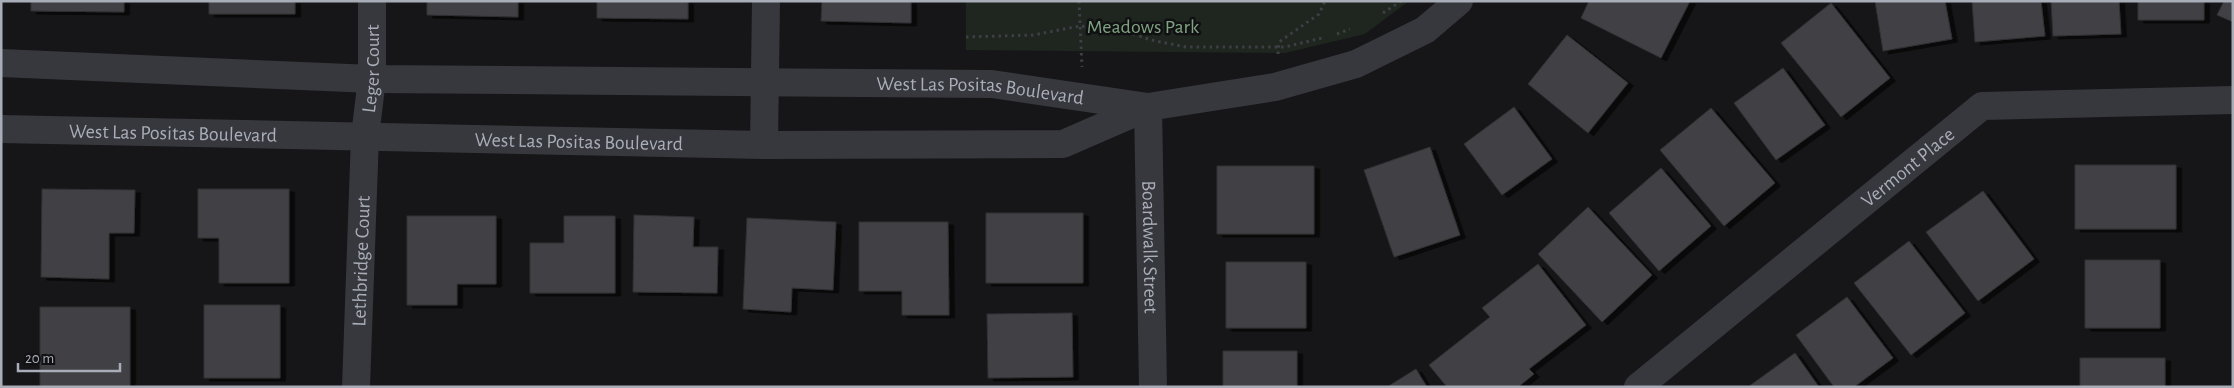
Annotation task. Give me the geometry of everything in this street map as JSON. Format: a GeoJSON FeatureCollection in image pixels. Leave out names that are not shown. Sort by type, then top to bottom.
{"type":"FeatureCollection","features":[{"type":"Feature","properties":{"kind":"street","name":"Leger Court"},"geometry":{"type":"LineString","coordinates":[[365,136],[372,79],[372,1]]}},
{"type":"Feature","properties":{"kind":"street"},"geometry":{"type":"LineString","coordinates":[[764,145],[766,1]]}},
{"type":"Feature","properties":{"kind":"street","name":"West Las Positas Boulevard"},"geometry":{"type":"LineString","coordinates":[[1,129],[764,145],[1063,144],[1148,107],[1275,87],[1356,64],[1425,30],[1459,1]]}},
{"type":"Feature","properties":{"kind":"street","name":"West Las Positas Boulevard"},"geometry":{"type":"LineString","coordinates":[[1,63],[372,79],[992,84],[1148,107]]}},
{"type":"Feature","properties":{"kind":"street","name":"Vermont Place"},"geometry":{"type":"LineString","coordinates":[[1638,387],[1982,106],[2233,100]]}},
{"type":"Feature","properties":{"kind":"street","name":"Boardwalk Street"},"geometry":{"type":"LineString","coordinates":[[1148,107],[1153,387]]}},
{"type":"Feature","properties":{"kind":"street","name":"Lethbridge Court"},"geometry":{"type":"LineString","coordinates":[[356,387],[365,136]]}},
{"type":"Feature","properties":{"kind":"path"},"geometry":{"type":"LineString","coordinates":[[1079,1],[1084,97]]}},
{"type":"Feature","properties":{"kind":"path"},"geometry":{"type":"LineString","coordinates":[[1275,87],[1279,42],[1319,14],[1325,1]]}},
{"type":"Feature","properties":{"kind":"path"},"geometry":{"type":"LineString","coordinates":[[1379,16],[1401,1]]}},
{"type":"Feature","properties":{"kind":"path"},"geometry":{"type":"LineString","coordinates":[[966,37],[1033,35],[1080,26],[1121,30],[1151,40],[1186,47],[1279,47],[1326,37]]}},
{"type":"Feature","properties":{"kind":"path"},"geometry":{"type":"LineString","coordinates":[[1334,35],[1353,28]]}},
{"type":"Feature","properties":{"kind":"green space","name":"Meadows Park"},"geometry":{"type":"Polygon","coordinates":[[[966,1],[1409,1],[1365,34],[1285,53],[966,50],[966,1]]]}},
{"type":"Feature","properties":{"kind":"building"},"geometry":{"type":"Polygon","coordinates":[[[31,1],[124,1],[124,12],[31,11],[31,1]]]}},
{"type":"Feature","properties":{"kind":"building"},"geometry":{"type":"Polygon","coordinates":[[[209,1],[295,1],[295,14],[209,14],[209,1]]]}},
{"type":"Feature","properties":{"kind":"building"},"geometry":{"type":"Polygon","coordinates":[[[427,1],[518,1],[518,17],[427,15],[427,1]]]}},
{"type":"Feature","properties":{"kind":"building"},"geometry":{"type":"Polygon","coordinates":[[[597,1],[688,1],[688,19],[597,18],[597,1]]]}},
{"type":"Feature","properties":{"kind":"building"},"geometry":{"type":"Polygon","coordinates":[[[822,1],[911,1],[911,23],[821,21],[822,1]]]}},
{"type":"Feature","properties":{"kind":"building"},"geometry":{"type":"Polygon","coordinates":[[[1589,1],[1690,1],[1661,58],[1581,18],[1589,1]]]}},
{"type":"Feature","properties":{"kind":"building"},"geometry":{"type":"Polygon","coordinates":[[[1875,1],[1945,1],[1952,39],[1883,51],[1875,1]]]}},
{"type":"Feature","properties":{"kind":"building"},"geometry":{"type":"Polygon","coordinates":[[[1972,1],[2041,1],[2045,36],[1975,42],[1972,1]]]}},
{"type":"Feature","properties":{"kind":"building"},"geometry":{"type":"Polygon","coordinates":[[[2051,1],[2119,1],[2121,34],[2053,36],[2051,1]]]}},
{"type":"Feature","properties":{"kind":"building"},"geometry":{"type":"Polygon","coordinates":[[[2138,1],[2204,1],[2204,20],[2138,20],[2138,1]]]}},
{"type":"Feature","properties":{"kind":"building"},"geometry":{"type":"Polygon","coordinates":[[[2224,1],[2233,1],[2233,22],[2217,15],[2224,1]]]}},
{"type":"Feature","properties":{"kind":"building"},"geometry":{"type":"Polygon","coordinates":[[[1831,3],[1890,78],[1841,117],[1781,43],[1831,3]]]}},
{"type":"Feature","properties":{"kind":"building"},"geometry":{"type":"Polygon","coordinates":[[[1567,35],[1628,83],[1588,133],[1528,84],[1567,35]]]}},
{"type":"Feature","properties":{"kind":"building"},"geometry":{"type":"Polygon","coordinates":[[[1783,68],[1825,125],[1776,160],[1734,103],[1783,68]]]}},
{"type":"Feature","properties":{"kind":"building"},"geometry":{"type":"Polygon","coordinates":[[[1514,107],[1552,159],[1502,195],[1464,144],[1514,107]]]}},
{"type":"Feature","properties":{"kind":"building"},"geometry":{"type":"Polygon","coordinates":[[[1711,108],[1775,183],[1724,226],[1660,150],[1711,108]]]}},
{"type":"Feature","properties":{"kind":"building"},"geometry":{"type":"Polygon","coordinates":[[[1430,147],[1460,235],[1394,257],[1364,170],[1430,147]]]}},
{"type":"Feature","properties":{"kind":"building"},"geometry":{"type":"Polygon","coordinates":[[[2075,165],[2176,165],[2176,229],[2075,229],[2075,165]]]}},
{"type":"Feature","properties":{"kind":"building"},"geometry":{"type":"Polygon","coordinates":[[[1217,166],[1314,166],[1314,234],[1217,234],[1217,166]]]}},
{"type":"Feature","properties":{"kind":"building"},"geometry":{"type":"Polygon","coordinates":[[[1661,168],[1711,226],[1659,271],[1609,213],[1661,168]]]}},
{"type":"Feature","properties":{"kind":"building"},"geometry":{"type":"Polygon","coordinates":[[[42,189],[135,190],[134,233],[109,233],[109,279],[41,277],[42,189]]]}},
{"type":"Feature","properties":{"kind":"building"},"geometry":{"type":"Polygon","coordinates":[[[198,189],[289,189],[289,283],[219,283],[219,238],[198,238],[198,189]]]}},
{"type":"Feature","properties":{"kind":"building"},"geometry":{"type":"Polygon","coordinates":[[[1983,191],[2034,259],[1978,301],[1926,232],[1983,191]]]}},
{"type":"Feature","properties":{"kind":"building"},"geometry":{"type":"Polygon","coordinates":[[[1588,207],[1652,275],[1602,322],[1538,254],[1588,207]]]}},
{"type":"Feature","properties":{"kind":"building"},"geometry":{"type":"Polygon","coordinates":[[[986,213],[1083,213],[1083,283],[986,283],[986,213]]]}},
{"type":"Feature","properties":{"kind":"building"},"geometry":{"type":"Polygon","coordinates":[[[634,215],[694,217],[693,247],[718,247],[717,293],[633,292],[634,215]]]}},
{"type":"Feature","properties":{"kind":"building"},"geometry":{"type":"Polygon","coordinates":[[[407,216],[496,216],[496,284],[457,284],[457,305],[407,305],[407,216]]]}},
{"type":"Feature","properties":{"kind":"building"},"geometry":{"type":"Polygon","coordinates":[[[564,216],[615,216],[615,293],[530,293],[530,243],[564,243],[564,216]]]}},
{"type":"Feature","properties":{"kind":"building"},"geometry":{"type":"Polygon","coordinates":[[[747,218],[836,222],[833,290],[792,288],[791,312],[743,309],[747,218]]]}},
{"type":"Feature","properties":{"kind":"building"},"geometry":{"type":"Polygon","coordinates":[[[859,222],[948,222],[949,315],[902,315],[902,291],[859,291],[859,222]]]}},
{"type":"Feature","properties":{"kind":"building"},"geometry":{"type":"Polygon","coordinates":[[[1909,241],[1965,313],[1911,355],[1854,283],[1909,241]]]}},
{"type":"Feature","properties":{"kind":"building"},"geometry":{"type":"Polygon","coordinates":[[[2085,260],[2160,260],[2160,328],[2085,328],[2085,260]]]}},
{"type":"Feature","properties":{"kind":"building"},"geometry":{"type":"Polygon","coordinates":[[[1226,262],[1306,262],[1306,328],[1226,328],[1226,262]]]}},
{"type":"Feature","properties":{"kind":"building"},"geometry":{"type":"Polygon","coordinates":[[[1538,264],[1586,325],[1529,369],[1534,374],[1518,387],[1447,387],[1429,365],[1490,317],[1482,308],[1538,264]]]}},
{"type":"Feature","properties":{"kind":"building"},"geometry":{"type":"Polygon","coordinates":[[[1847,297],[1893,358],[1854,387],[1834,387],[1796,335],[1847,297]]]}},
{"type":"Feature","properties":{"kind":"building"},"geometry":{"type":"Polygon","coordinates":[[[204,305],[280,305],[280,378],[204,378],[204,305]]]}},
{"type":"Feature","properties":{"kind":"building"},"geometry":{"type":"Polygon","coordinates":[[[40,307],[130,307],[130,387],[40,387],[40,307]]]}},
{"type":"Feature","properties":{"kind":"building"},"geometry":{"type":"Polygon","coordinates":[[[1072,313],[1073,377],[988,378],[987,314],[1072,313]]]}},
{"type":"Feature","properties":{"kind":"building"},"geometry":{"type":"Polygon","coordinates":[[[1223,351],[1297,351],[1297,387],[1223,387],[1223,351]]]}},
{"type":"Feature","properties":{"kind":"building"},"geometry":{"type":"Polygon","coordinates":[[[1795,353],[1819,387],[1748,387],[1795,353]]]}},
{"type":"Feature","properties":{"kind":"building"},"geometry":{"type":"Polygon","coordinates":[[[2080,358],[2165,358],[2165,387],[2080,387],[2080,358]]]}},
{"type":"Feature","properties":{"kind":"building"},"geometry":{"type":"Polygon","coordinates":[[[1416,369],[1427,387],[1387,387],[1416,369]]]}}]}
